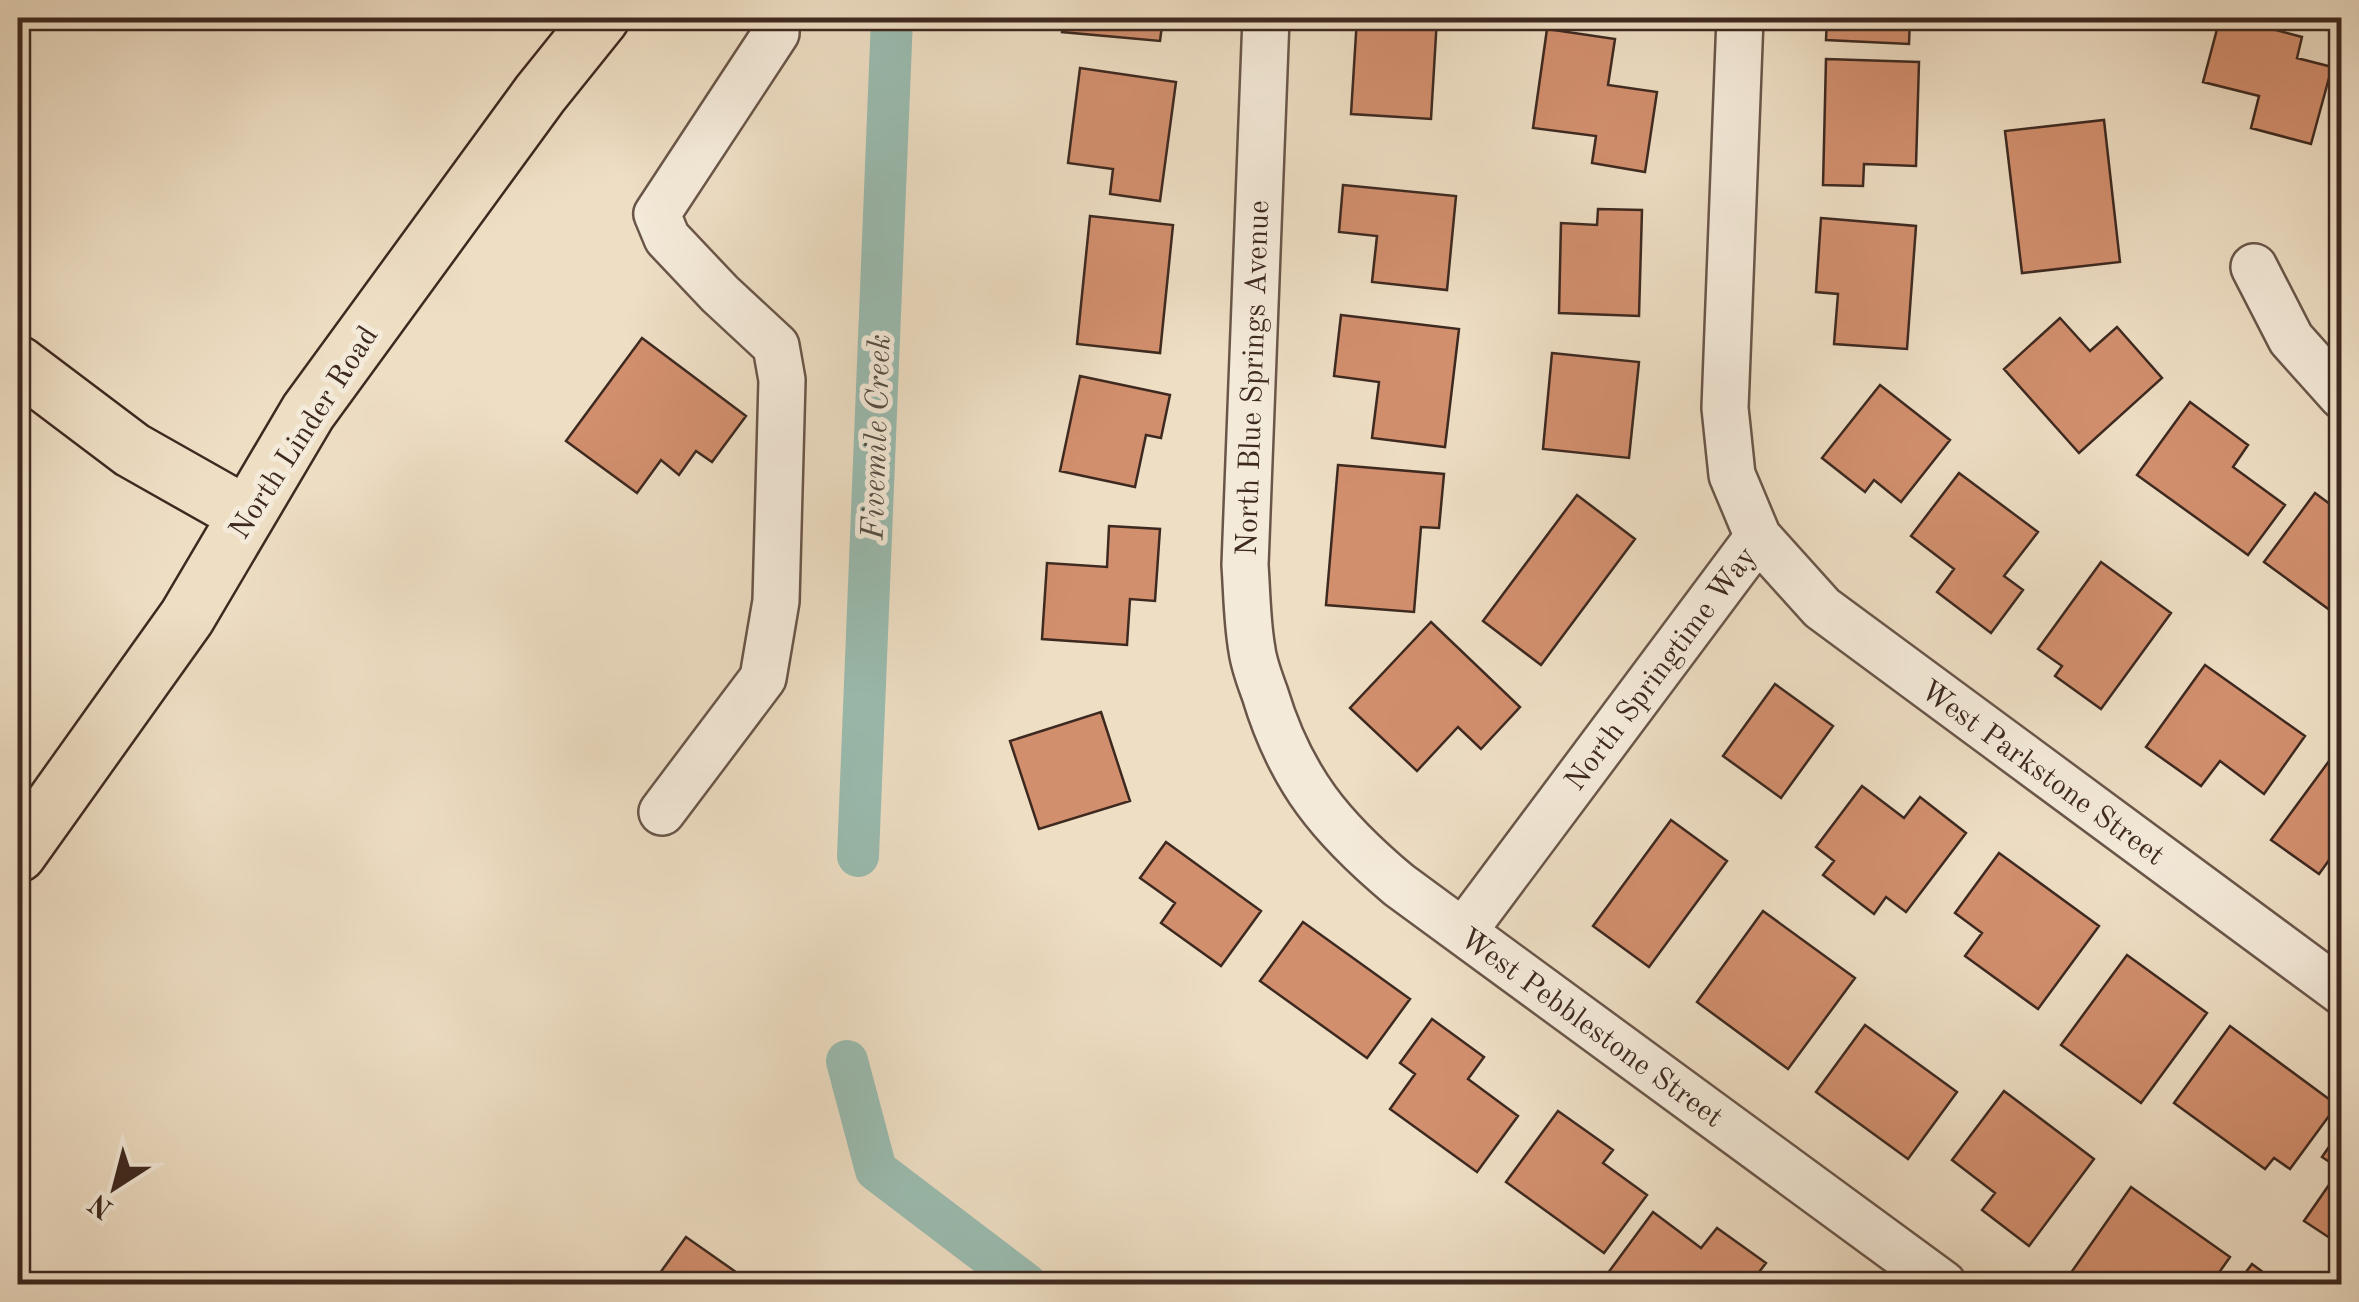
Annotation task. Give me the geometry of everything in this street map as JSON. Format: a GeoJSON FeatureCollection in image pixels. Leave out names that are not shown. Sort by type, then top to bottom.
{"type":"FeatureCollection","features":[{"type":"Feature","properties":{"kind":"main road","name":"North Linder Road"},"geometry":{"type":"LineString","coordinates":[[18,854],[187,618],[308,412],[600,18]]}},
{"type":"Feature","properties":{"kind":"main road"},"geometry":{"type":"LineString","coordinates":[[18,364],[132,450],[247,515]]}},
{"type":"Feature","properties":{"kind":"street"},"geometry":{"type":"LineString","coordinates":[[662,812],[763,678],[776,601],[782,380],[776,346],[667,238],[658,214],[776,33],[776,18]]}},
{"type":"Feature","properties":{"kind":"street","name":"North Blue Springs Avenue"},"geometry":{"type":"LineString","coordinates":[[1266,18],[1245,566],[1252,652],[1277,734]]}},
{"type":"Feature","properties":{"kind":"street","name":"North Springtime Way"},"geometry":{"type":"LineString","coordinates":[[1463,932],[1758,537],[1732,475],[1725,408],[1740,18]]}},
{"type":"Feature","properties":{"kind":"street"},"geometry":{"type":"LineString","coordinates":[[2254,267],[2291,339],[2342,396]]}},
{"type":"Feature","properties":{"kind":"street","name":"West Parkstone Street"},"geometry":{"type":"LineString","coordinates":[[1758,537],[1822,608],[2342,992]]}},
{"type":"Feature","properties":{"kind":"street","name":"West Pebblestone Street"},"geometry":{"type":"LineString","coordinates":[[1277,734],[1328,818],[1362,854],[1943,1284]]}},
{"type":"Feature","properties":{"kind":"building"},"geometry":{"type":"Polygon","coordinates":[[[1063,18],[1163,18],[1160,41],[1062,32],[1063,18]]]}},
{"type":"Feature","properties":{"kind":"building"},"geometry":{"type":"Polygon","coordinates":[[[1357,18],[1437,18],[1431,119],[1351,114],[1357,18]]]}},
{"type":"Feature","properties":{"kind":"building"},"geometry":{"type":"Polygon","coordinates":[[[1827,18],[1910,18],[1909,44],[1826,40],[1827,18]]]}},
{"type":"Feature","properties":{"kind":"building"},"geometry":{"type":"Polygon","coordinates":[[[2220,18],[2302,37],[2297,58],[2332,67],[2311,144],[2251,128],[2259,96],[2203,82],[2220,18]]]}},
{"type":"Feature","properties":{"kind":"building"},"geometry":{"type":"Polygon","coordinates":[[[1547,29],[1615,39],[1608,85],[1657,92],[1645,172],[1592,163],[1596,136],[1533,128],[1547,29]]]}},
{"type":"Feature","properties":{"kind":"building"},"geometry":{"type":"Polygon","coordinates":[[[1826,59],[1919,62],[1916,166],[1864,164],[1863,186],[1823,185],[1826,59]]]}},
{"type":"Feature","properties":{"kind":"building"},"geometry":{"type":"Polygon","coordinates":[[[1080,68],[1176,82],[1160,201],[1110,194],[1113,169],[1068,163],[1080,68]]]}},
{"type":"Feature","properties":{"kind":"building"},"geometry":{"type":"Polygon","coordinates":[[[2104,120],[2120,262],[2022,273],[2005,131],[2104,120]]]}},
{"type":"Feature","properties":{"kind":"building"},"geometry":{"type":"Polygon","coordinates":[[[1343,185],[1456,196],[1447,290],[1372,282],[1377,236],[1339,232],[1343,185]]]}},
{"type":"Feature","properties":{"kind":"building"},"geometry":{"type":"Polygon","coordinates":[[[1598,209],[1642,210],[1639,316],[1559,313],[1561,223],[1597,225],[1598,209]]]}},
{"type":"Feature","properties":{"kind":"building"},"geometry":{"type":"Polygon","coordinates":[[[1090,216],[1173,225],[1160,353],[1077,344],[1090,216]]]}},
{"type":"Feature","properties":{"kind":"building"},"geometry":{"type":"Polygon","coordinates":[[[1821,218],[1916,226],[1907,349],[1834,344],[1838,294],[1816,292],[1821,218]]]}},
{"type":"Feature","properties":{"kind":"building"},"geometry":{"type":"Polygon","coordinates":[[[1341,315],[1459,329],[1445,447],[1372,438],[1379,382],[1334,376],[1341,315]]]}},
{"type":"Feature","properties":{"kind":"building"},"geometry":{"type":"Polygon","coordinates":[[[2060,318],[2090,351],[2117,327],[2162,378],[2079,453],[2004,369],[2060,318]]]}},
{"type":"Feature","properties":{"kind":"building"},"geometry":{"type":"Polygon","coordinates":[[[642,338],[746,416],[712,462],[696,451],[679,475],[661,460],[637,493],[566,441],[642,338]]]}},
{"type":"Feature","properties":{"kind":"building"},"geometry":{"type":"Polygon","coordinates":[[[1552,353],[1639,362],[1629,458],[1543,449],[1552,353]]]}},
{"type":"Feature","properties":{"kind":"building"},"geometry":{"type":"Polygon","coordinates":[[[1080,376],[1170,395],[1161,438],[1146,435],[1135,487],[1060,471],[1080,376]]]}},
{"type":"Feature","properties":{"kind":"building"},"geometry":{"type":"Polygon","coordinates":[[[1880,385],[1950,440],[1901,502],[1874,480],[1865,492],[1822,458],[1880,385]]]}},
{"type":"Feature","properties":{"kind":"building"},"geometry":{"type":"Polygon","coordinates":[[[2190,402],[2248,445],[2233,467],[2285,505],[2248,555],[2137,475],[2190,402]]]}},
{"type":"Feature","properties":{"kind":"building"},"geometry":{"type":"Polygon","coordinates":[[[1338,465],[1444,474],[1439,528],[1421,527],[1414,612],[1326,605],[1338,465]]]}},
{"type":"Feature","properties":{"kind":"building"},"geometry":{"type":"Polygon","coordinates":[[[1959,473],[2038,532],[2004,576],[2023,590],[1991,633],[1937,592],[1954,569],[1911,536],[1959,473]]]}},
{"type":"Feature","properties":{"kind":"building"},"geometry":{"type":"Polygon","coordinates":[[[2315,493],[2342,513],[2342,619],[2264,562],[2315,493]]]}},
{"type":"Feature","properties":{"kind":"building"},"geometry":{"type":"Polygon","coordinates":[[[1577,495],[1635,539],[1541,665],[1483,621],[1577,495]]]}},
{"type":"Feature","properties":{"kind":"building"},"geometry":{"type":"Polygon","coordinates":[[[1109,526],[1160,529],[1155,601],[1130,599],[1127,645],[1042,639],[1047,563],[1107,567],[1109,526]]]}},
{"type":"Feature","properties":{"kind":"building"},"geometry":{"type":"Polygon","coordinates":[[[2101,562],[2171,613],[2101,709],[2055,676],[2062,666],[2038,649],[2101,562]]]}},
{"type":"Feature","properties":{"kind":"building"},"geometry":{"type":"Polygon","coordinates":[[[1431,622],[1520,707],[1481,749],[1458,727],[1417,771],[1350,708],[1431,622]]]}},
{"type":"Feature","properties":{"kind":"building"},"geometry":{"type":"Polygon","coordinates":[[[2205,665],[2305,736],[2264,794],[2220,761],[2201,786],[2146,747],[2205,665]]]}},
{"type":"Feature","properties":{"kind":"building"},"geometry":{"type":"Polygon","coordinates":[[[1775,684],[1833,726],[1781,798],[1723,756],[1775,684]]]}},
{"type":"Feature","properties":{"kind":"building"},"geometry":{"type":"Polygon","coordinates":[[[1101,712],[1130,801],[1039,829],[1010,741],[1101,712]]]}},
{"type":"Feature","properties":{"kind":"building"},"geometry":{"type":"Polygon","coordinates":[[[2332,757],[2342,764],[2342,847],[2319,874],[2271,840],[2332,757]]]}},
{"type":"Feature","properties":{"kind":"building"},"geometry":{"type":"Polygon","coordinates":[[[1862,786],[1904,818],[1920,797],[1966,833],[1906,912],[1886,897],[1874,914],[1823,875],[1834,861],[1816,847],[1862,786]]]}},
{"type":"Feature","properties":{"kind":"building"},"geometry":{"type":"Polygon","coordinates":[[[1671,820],[1727,861],[1649,967],[1593,926],[1671,820]]]}},
{"type":"Feature","properties":{"kind":"building"},"geometry":{"type":"Polygon","coordinates":[[[1166,842],[1261,911],[1221,966],[1161,923],[1175,903],[1140,878],[1166,842]]]}},
{"type":"Feature","properties":{"kind":"building"},"geometry":{"type":"Polygon","coordinates":[[[1999,853],[2099,926],[2038,1009],[1965,956],[1982,933],[1955,913],[1999,853]]]}},
{"type":"Feature","properties":{"kind":"building"},"geometry":{"type":"Polygon","coordinates":[[[1763,911],[1855,978],[1788,1069],[1697,1002],[1763,911]]]}},
{"type":"Feature","properties":{"kind":"building"},"geometry":{"type":"Polygon","coordinates":[[[1303,922],[1410,999],[1367,1058],[1260,981],[1303,922]]]}},
{"type":"Feature","properties":{"kind":"building"},"geometry":{"type":"Polygon","coordinates":[[[2127,955],[2207,1013],[2141,1103],[2061,1045],[2127,955]]]}},
{"type":"Feature","properties":{"kind":"building"},"geometry":{"type":"Polygon","coordinates":[[[1432,1019],[1484,1057],[1468,1079],[1518,1116],[1477,1172],[1390,1109],[1415,1074],[1400,1063],[1432,1019]]]}},
{"type":"Feature","properties":{"kind":"building"},"geometry":{"type":"Polygon","coordinates":[[[1865,1025],[1957,1092],[1908,1159],[1816,1092],[1865,1025]]]}},
{"type":"Feature","properties":{"kind":"building"},"geometry":{"type":"Polygon","coordinates":[[[2230,1026],[2337,1105],[2290,1169],[2274,1158],[2265,1169],[2174,1103],[2230,1026]]]}},
{"type":"Feature","properties":{"kind":"building"},"geometry":{"type":"Polygon","coordinates":[[[2004,1091],[2094,1159],[2029,1246],[1982,1210],[1995,1193],[1952,1160],[2004,1091]]]}},
{"type":"Feature","properties":{"kind":"building"},"geometry":{"type":"Polygon","coordinates":[[[1558,1111],[1613,1150],[1603,1163],[1647,1195],[1604,1253],[1506,1182],[1558,1111]]]}},
{"type":"Feature","properties":{"kind":"building"},"geometry":{"type":"Polygon","coordinates":[[[2342,1128],[2342,1246],[2304,1221],[2340,1169],[2322,1157],[2342,1128]]]}},
{"type":"Feature","properties":{"kind":"building"},"geometry":{"type":"Polygon","coordinates":[[[2131,1187],[2230,1257],[2211,1284],[2080,1284],[2068,1277],[2131,1187]]]}},
{"type":"Feature","properties":{"kind":"building"},"geometry":{"type":"Polygon","coordinates":[[[1653,1212],[1701,1248],[1717,1228],[1766,1263],[1750,1284],[1624,1284],[1608,1273],[1653,1212]]]}},
{"type":"Feature","properties":{"kind":"building"},"geometry":{"type":"Polygon","coordinates":[[[686,1237],[753,1284],[652,1284],[686,1237]]]}},
{"type":"Feature","properties":{"kind":"building"},"geometry":{"type":"Polygon","coordinates":[[[2252,1264],[2279,1284],[2237,1284],[2252,1264]]]}},
{"type":"Feature","properties":{"kind":"waterway","name":"Fivemile Creek"},"geometry":{"type":"LineString","coordinates":[[858,856],[892,18]]}},
{"type":"Feature","properties":{"kind":"waterway","name":"Fivemile Creek"},"geometry":{"type":"LineString","coordinates":[[847,1061],[876,1170],[1026,1284]]}}]}
